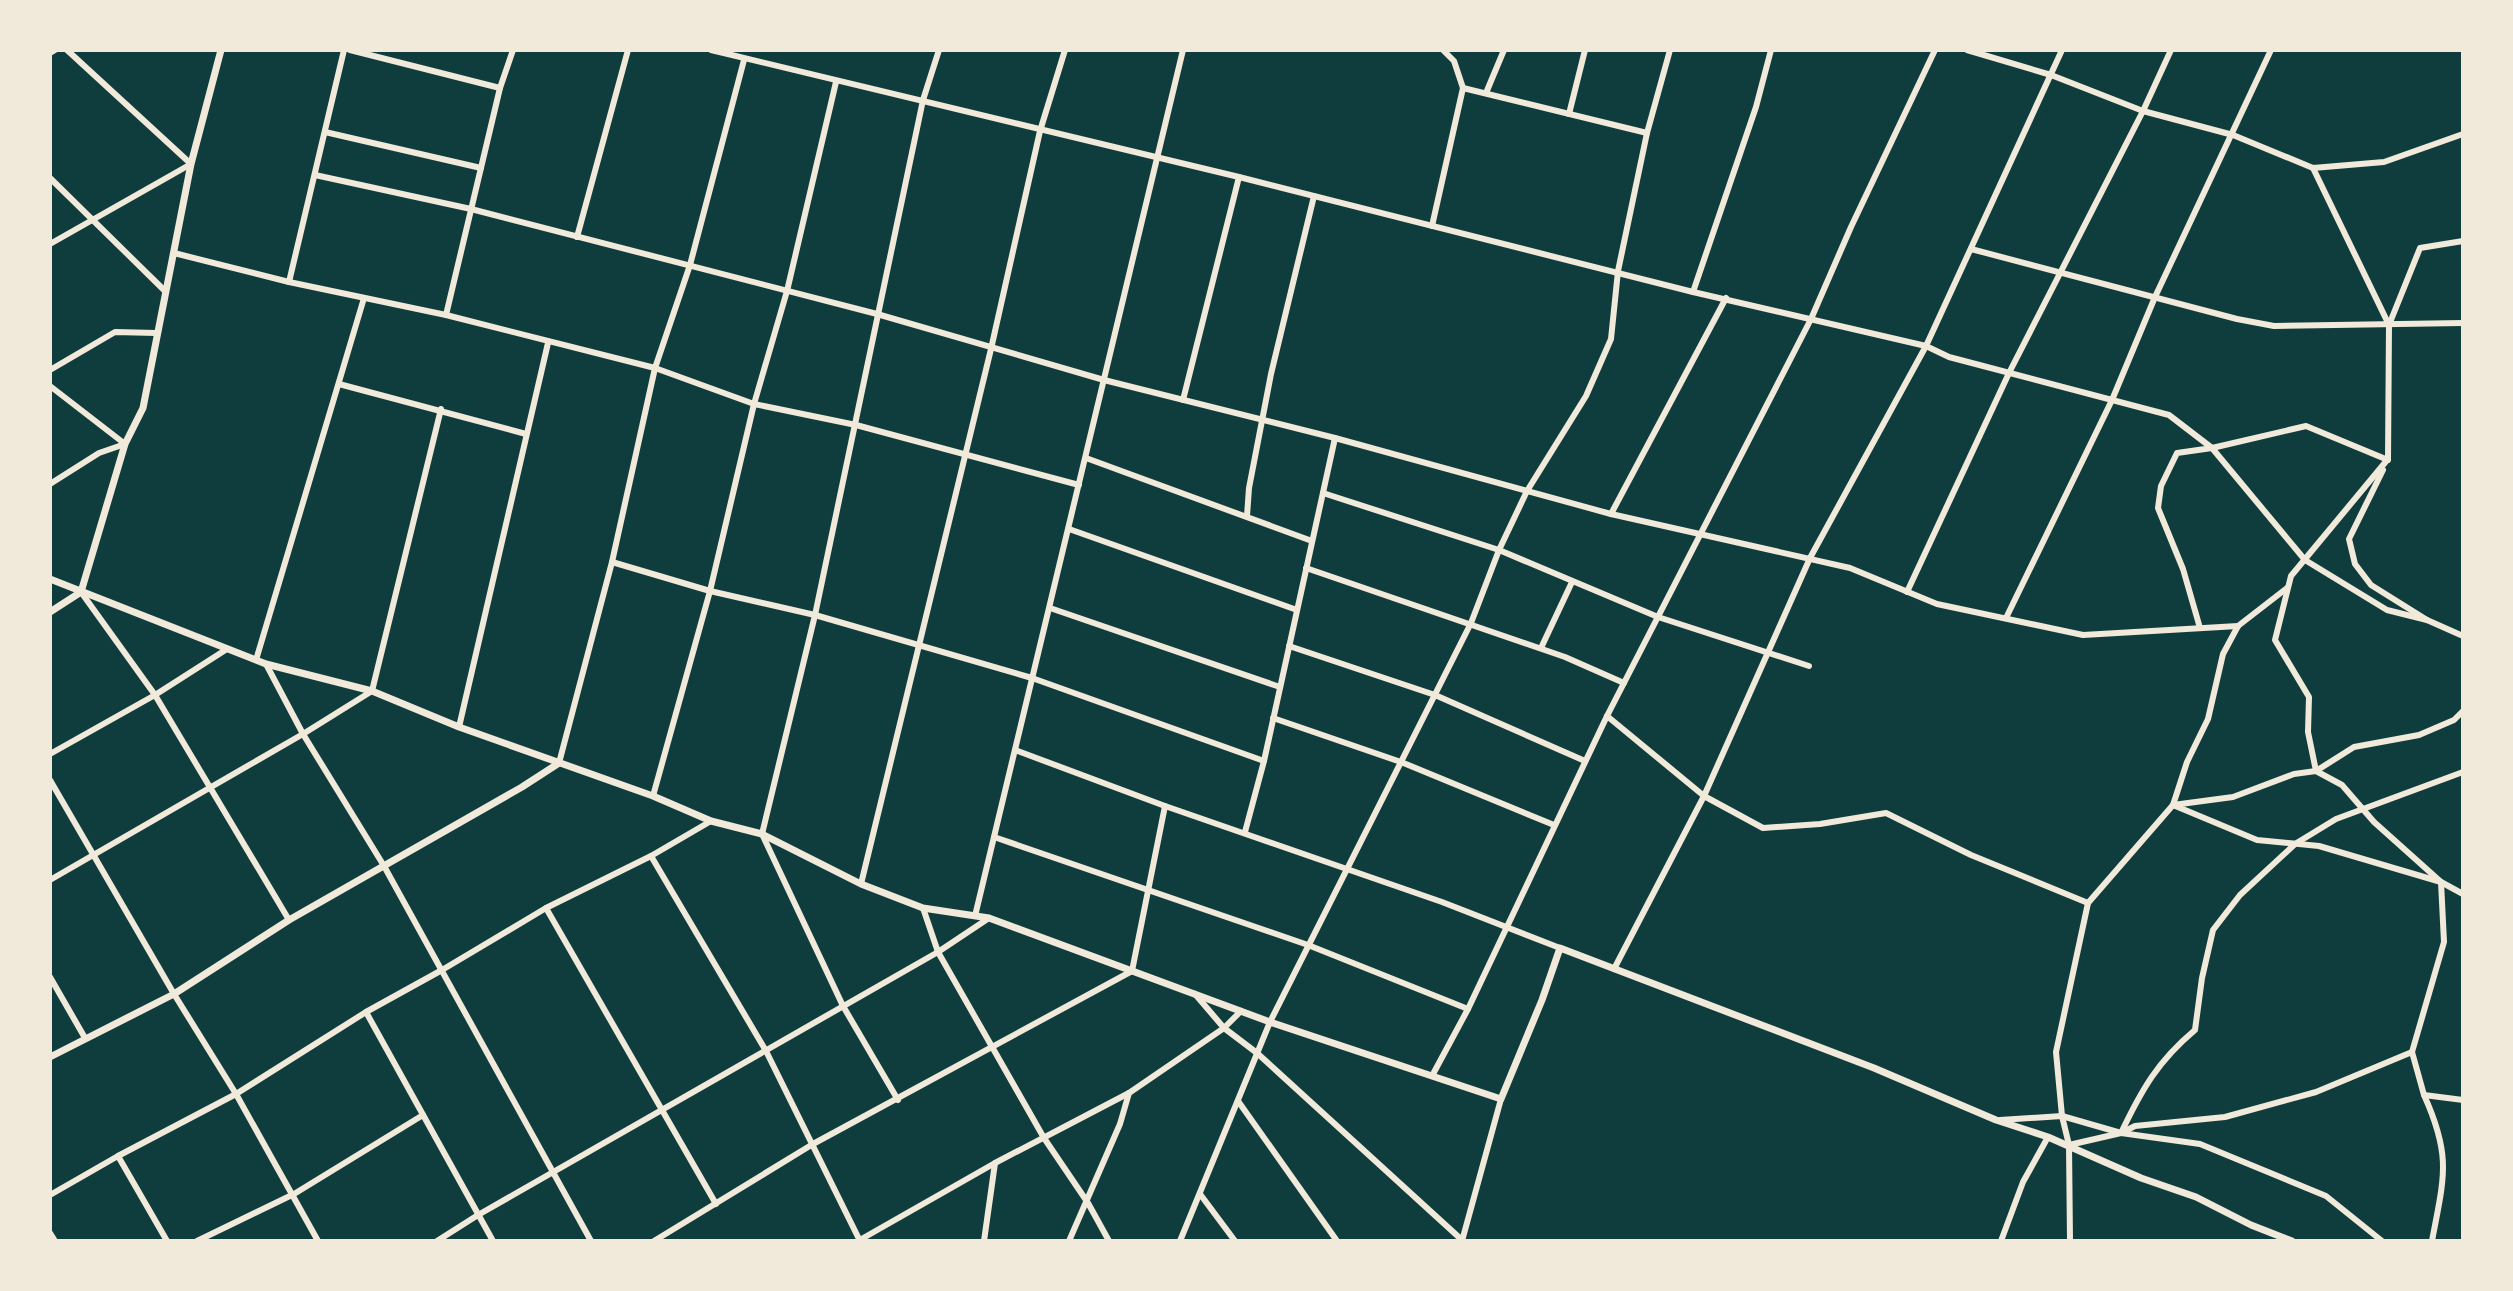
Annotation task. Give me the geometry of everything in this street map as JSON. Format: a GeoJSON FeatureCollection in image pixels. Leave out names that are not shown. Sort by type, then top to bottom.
{"type":"FeatureCollection","features":[{"type":"Feature","properties":{"kind":"street"},"geometry":{"type":"LineString","coordinates":[[50,53],[55,50]]}},
{"type":"Feature","properties":{"kind":"street"},"geometry":{"type":"LineString","coordinates":[[67,50],[191,164]]}},
{"type":"Feature","properties":{"kind":"street"},"geometry":{"type":"LineString","coordinates":[[50,612],[81,592],[125,444],[143,408],[191,164],[220,54],[211,50]]}},
{"type":"Feature","properties":{"kind":"street"},"geometry":{"type":"LineString","coordinates":[[289,282],[347,50],[500,88]]}},
{"type":"Feature","properties":{"kind":"street"},"geometry":{"type":"LineString","coordinates":[[446,315],[500,88],[513,50]]}},
{"type":"Feature","properties":{"kind":"street"},"geometry":{"type":"LineString","coordinates":[[577,237],[628,50]]}},
{"type":"Feature","properties":{"kind":"street"},"geometry":{"type":"LineString","coordinates":[[711,50],[1239,177],[1693,292],[1926,346],[1949,357],[2169,415],[2212,448],[2305,560],[2387,610],[2427,620]]}},
{"type":"Feature","properties":{"kind":"street"},"geometry":{"type":"LineString","coordinates":[[898,1100],[843,1006],[762,834],[815,615],[923,100],[939,50]]}},
{"type":"Feature","properties":{"kind":"street"},"geometry":{"type":"LineString","coordinates":[[861,884],[966,455],[1040,131],[1065,50]]}},
{"type":"Feature","properties":{"kind":"street"},"geometry":{"type":"LineString","coordinates":[[975,916],[1183,50]]}},
{"type":"Feature","properties":{"kind":"street"},"geometry":{"type":"LineString","coordinates":[[1432,226],[1463,88],[1454,61],[1443,50]]}},
{"type":"Feature","properties":{"kind":"street"},"geometry":{"type":"LineString","coordinates":[[1486,93],[1504,50]]}},
{"type":"Feature","properties":{"kind":"street"},"geometry":{"type":"LineString","coordinates":[[1569,114],[1585,50]]}},
{"type":"Feature","properties":{"kind":"street"},"geometry":{"type":"LineString","coordinates":[[1180,1241],[1270,1022],[1471,623],[1499,550],[1527,491],[1586,396],[1611,339],[1618,271],[1647,133],[1670,50]]}},
{"type":"Feature","properties":{"kind":"street"},"geometry":{"type":"LineString","coordinates":[[1693,292],[1756,107],[1771,50]]}},
{"type":"Feature","properties":{"kind":"street"},"geometry":{"type":"LineString","coordinates":[[1432,1076],[1468,1009],[1607,716],[1811,319],[1935,50]]}},
{"type":"Feature","properties":{"kind":"street"},"geometry":{"type":"LineString","coordinates":[[1967,50],[2051,75],[2143,111],[2233,135],[2313,168],[2384,162],[2463,134]]}},
{"type":"Feature","properties":{"kind":"street"},"geometry":{"type":"LineString","coordinates":[[1614,969],[1704,796],[1810,558],[1926,346],[2062,50]]}},
{"type":"Feature","properties":{"kind":"street"},"geometry":{"type":"LineString","coordinates":[[1907,592],[2009,373],[2062,273],[2171,50]]}},
{"type":"Feature","properties":{"kind":"street"},"geometry":{"type":"LineString","coordinates":[[2006,618],[2112,400],[2155,297],[2271,50]]}},
{"type":"Feature","properties":{"kind":"street"},"geometry":{"type":"LineString","coordinates":[[50,1057],[174,994],[289,920],[559,763],[612,562],[655,368],[690,265],[744,60]]}},
{"type":"Feature","properties":{"kind":"street"},"geometry":{"type":"LineString","coordinates":[[653,796],[710,591],[754,404],[787,291],[836,82]]}},
{"type":"Feature","properties":{"kind":"street"},"geometry":{"type":"LineString","coordinates":[[1463,88],[1647,133]]}},
{"type":"Feature","properties":{"kind":"street"},"geometry":{"type":"LineString","coordinates":[[325,132],[481,168]]}},
{"type":"Feature","properties":{"kind":"street"},"geometry":{"type":"LineString","coordinates":[[50,244],[191,164]]}},
{"type":"Feature","properties":{"kind":"street"},"geometry":{"type":"LineString","coordinates":[[2313,168],[2389,325]]}},
{"type":"Feature","properties":{"kind":"street"},"geometry":{"type":"LineString","coordinates":[[315,175],[471,209],[690,265],[877,314],[1104,380],[1335,438],[1611,514],[1850,568],[1937,604],[2083,635],[2238,626]]}},
{"type":"Feature","properties":{"kind":"street"},"geometry":{"type":"LineString","coordinates":[[1183,400],[1239,177]]}},
{"type":"Feature","properties":{"kind":"street"},"geometry":{"type":"LineString","coordinates":[[50,178],[165,291]]}},
{"type":"Feature","properties":{"kind":"street"},"geometry":{"type":"LineString","coordinates":[[1247,516],[1262,421],[1314,196]]}},
{"type":"Feature","properties":{"kind":"street"},"geometry":{"type":"LineString","coordinates":[[2463,241],[2420,248],[2389,325],[2388,459],[2349,539],[2355,564],[2371,585],[2427,620],[2463,636]]}},
{"type":"Feature","properties":{"kind":"street"},"geometry":{"type":"LineString","coordinates":[[1971,249],[2274,326],[2463,323]]}},
{"type":"Feature","properties":{"kind":"street"},"geometry":{"type":"LineString","coordinates":[[174,253],[289,282],[446,315],[655,368],[754,404],[856,425],[1079,485]]}},
{"type":"Feature","properties":{"kind":"street"},"geometry":{"type":"LineString","coordinates":[[256,660],[364,298]]}},
{"type":"Feature","properties":{"kind":"street"},"geometry":{"type":"LineString","coordinates":[[1611,514],[1726,298]]}},
{"type":"Feature","properties":{"kind":"street"},"geometry":{"type":"LineString","coordinates":[[50,370],[115,332],[156,333]]}},
{"type":"Feature","properties":{"kind":"street"},"geometry":{"type":"LineString","coordinates":[[459,727],[548,343]]}},
{"type":"Feature","properties":{"kind":"street"},"geometry":{"type":"LineString","coordinates":[[339,384],[526,434]]}},
{"type":"Feature","properties":{"kind":"street"},"geometry":{"type":"LineString","coordinates":[[50,386],[125,444]]}},
{"type":"Feature","properties":{"kind":"street"},"geometry":{"type":"LineString","coordinates":[[50,880],[210,789],[372,691],[441,409]]}},
{"type":"Feature","properties":{"kind":"street"},"geometry":{"type":"LineString","coordinates":[[2200,628],[2183,569],[2158,508],[2161,486],[2177,453],[2306,426],[2388,459]]}},
{"type":"Feature","properties":{"kind":"street"},"geometry":{"type":"LineString","coordinates":[[1245,832],[1264,761],[1335,438]]}},
{"type":"Feature","properties":{"kind":"street"},"geometry":{"type":"LineString","coordinates":[[50,484],[99,453],[125,444]]}},
{"type":"Feature","properties":{"kind":"street"},"geometry":{"type":"LineString","coordinates":[[1086,458],[1312,541]]}},
{"type":"Feature","properties":{"kind":"street"},"geometry":{"type":"LineString","coordinates":[[2316,771],[2308,732],[2309,697],[2275,640],[2287,588],[2291,576],[2388,459]]}},
{"type":"Feature","properties":{"kind":"street"},"geometry":{"type":"LineString","coordinates":[[1323,493],[1499,550],[1658,617],[1809,666]]}},
{"type":"Feature","properties":{"kind":"street"},"geometry":{"type":"LineString","coordinates":[[1069,529],[1297,610]]}},
{"type":"Feature","properties":{"kind":"street"},"geometry":{"type":"LineString","coordinates":[[612,562],[710,591],[815,615],[1032,678],[1264,761]]}},
{"type":"Feature","properties":{"kind":"street"},"geometry":{"type":"LineString","coordinates":[[1306,568],[1541,648],[1624,683]]}},
{"type":"Feature","properties":{"kind":"street"},"geometry":{"type":"LineString","coordinates":[[50,579],[266,664],[372,691],[459,727],[653,796],[711,821],[762,834],[861,884],[923,908],[989,918],[1270,1022],[1501,1099]]}},
{"type":"Feature","properties":{"kind":"street"},"geometry":{"type":"LineString","coordinates":[[1541,648],[1572,582]]}},
{"type":"Feature","properties":{"kind":"street"},"geometry":{"type":"LineString","coordinates":[[2070,1241],[2069,1145],[2062,1116],[2056,1052],[2088,903],[2173,805],[2187,762],[2208,719],[2223,654],[2238,626],[2287,588]]}},
{"type":"Feature","properties":{"kind":"street"},"geometry":{"type":"LineString","coordinates":[[81,592],[155,695],[289,920]]}},
{"type":"Feature","properties":{"kind":"street"},"geometry":{"type":"LineString","coordinates":[[1050,608],[1280,687]]}},
{"type":"Feature","properties":{"kind":"street"},"geometry":{"type":"LineString","coordinates":[[1289,646],[1435,695],[1585,761]]}},
{"type":"Feature","properties":{"kind":"street"},"geometry":{"type":"LineString","coordinates":[[50,754],[155,695],[227,649]]}},
{"type":"Feature","properties":{"kind":"street"},"geometry":{"type":"LineString","coordinates":[[266,664],[303,734],[384,866],[591,1241]]}},
{"type":"Feature","properties":{"kind":"street"},"geometry":{"type":"LineString","coordinates":[[2173,805],[2233,797],[2294,774],[2316,771],[2354,747],[2419,735],[2454,720],[2463,711]]}},
{"type":"Feature","properties":{"kind":"street"},"geometry":{"type":"LineString","coordinates":[[1607,716],[1704,796],[1763,828],[1820,824],[1886,813],[1971,855],[2088,903]]}},
{"type":"Feature","properties":{"kind":"street"},"geometry":{"type":"LineString","coordinates":[[1273,718],[1401,762],[1554,825]]}},
{"type":"Feature","properties":{"kind":"street"},"geometry":{"type":"LineString","coordinates":[[1015,750],[1507,926],[1874,1068],[1996,1120],[2069,1145],[2141,1178],[2196,1197],[2251,1225],[2292,1241]]}},
{"type":"Feature","properties":{"kind":"street"},"geometry":{"type":"LineString","coordinates":[[2316,771],[2342,785],[2441,882],[2444,942],[2412,1052],[2441,1138],[2444,1174],[2440,1211],[2432,1241]]}},
{"type":"Feature","properties":{"kind":"street"},"geometry":{"type":"LineString","coordinates":[[2121,1133],[2139,1095],[2170,1051],[2195,1030],[2213,930],[2240,895],[2295,844],[2336,819],[2463,772]]}},
{"type":"Feature","properties":{"kind":"street"},"geometry":{"type":"LineString","coordinates":[[50,780],[236,1094],[318,1241]]}},
{"type":"Feature","properties":{"kind":"street"},"geometry":{"type":"LineString","coordinates":[[2173,805],[2257,840],[2319,846],[2441,882],[2463,894]]}},
{"type":"Feature","properties":{"kind":"street"},"geometry":{"type":"LineString","coordinates":[[654,1241],[813,1144],[1132,971],[1165,806]]}},
{"type":"Feature","properties":{"kind":"street"},"geometry":{"type":"LineString","coordinates":[[50,1195],[236,1094],[366,1012],[546,908],[651,856],[711,821]]}},
{"type":"Feature","properties":{"kind":"street"},"geometry":{"type":"LineString","coordinates":[[994,837],[1308,945],[1468,1009]]}},
{"type":"Feature","properties":{"kind":"street"},"geometry":{"type":"LineString","coordinates":[[651,856],[766,1051],[859,1241],[995,1163],[1129,1093],[1224,1028],[1241,1011]]}},
{"type":"Feature","properties":{"kind":"street"},"geometry":{"type":"LineString","coordinates":[[546,908],[716,1204]]}},
{"type":"Feature","properties":{"kind":"street"},"geometry":{"type":"LineString","coordinates":[[923,908],[938,952],[1044,1138],[1088,1203],[1109,1241]]}},
{"type":"Feature","properties":{"kind":"street"},"geometry":{"type":"LineString","coordinates":[[437,1241],[938,952],[989,918]]}},
{"type":"Feature","properties":{"kind":"street"},"geometry":{"type":"LineString","coordinates":[[1195,994],[1224,1028],[1257,1053],[1462,1241],[1501,1099],[1560,948]]}},
{"type":"Feature","properties":{"kind":"street"},"geometry":{"type":"LineString","coordinates":[[50,977],[85,1038]]}},
{"type":"Feature","properties":{"kind":"street"},"geometry":{"type":"LineString","coordinates":[[366,1012],[493,1241]]}},
{"type":"Feature","properties":{"kind":"street"},"geometry":{"type":"LineString","coordinates":[[2069,1145],[2121,1133],[2135,1126],[2225,1117],[2316,1092],[2412,1052]]}},
{"type":"Feature","properties":{"kind":"street"},"geometry":{"type":"LineString","coordinates":[[1069,1241],[1088,1203],[1129,1093]]}},
{"type":"Feature","properties":{"kind":"street"},"geometry":{"type":"LineString","coordinates":[[2424,1095],[2463,1100]]}},
{"type":"Feature","properties":{"kind":"street"},"geometry":{"type":"LineString","coordinates":[[1238,1101],[1337,1241]]}},
{"type":"Feature","properties":{"kind":"street"},"geometry":{"type":"LineString","coordinates":[[197,1241],[294,1194],[423,1115]]}},
{"type":"Feature","properties":{"kind":"street"},"geometry":{"type":"LineString","coordinates":[[1996,1120],[2062,1116],[2121,1133],[2200,1144],[2326,1196],[2382,1241]]}},
{"type":"Feature","properties":{"kind":"street"},"geometry":{"type":"LineString","coordinates":[[2001,1241],[2023,1182],[2048,1137]]}},
{"type":"Feature","properties":{"kind":"street"},"geometry":{"type":"LineString","coordinates":[[118,1156],[167,1241]]}},
{"type":"Feature","properties":{"kind":"street"},"geometry":{"type":"LineString","coordinates":[[984,1241],[995,1163]]}},
{"type":"Feature","properties":{"kind":"street"},"geometry":{"type":"LineString","coordinates":[[1200,1194],[1235,1241]]}},
{"type":"Feature","properties":{"kind":"street"},"geometry":{"type":"LineString","coordinates":[[50,1233],[55,1241]]}}]}
